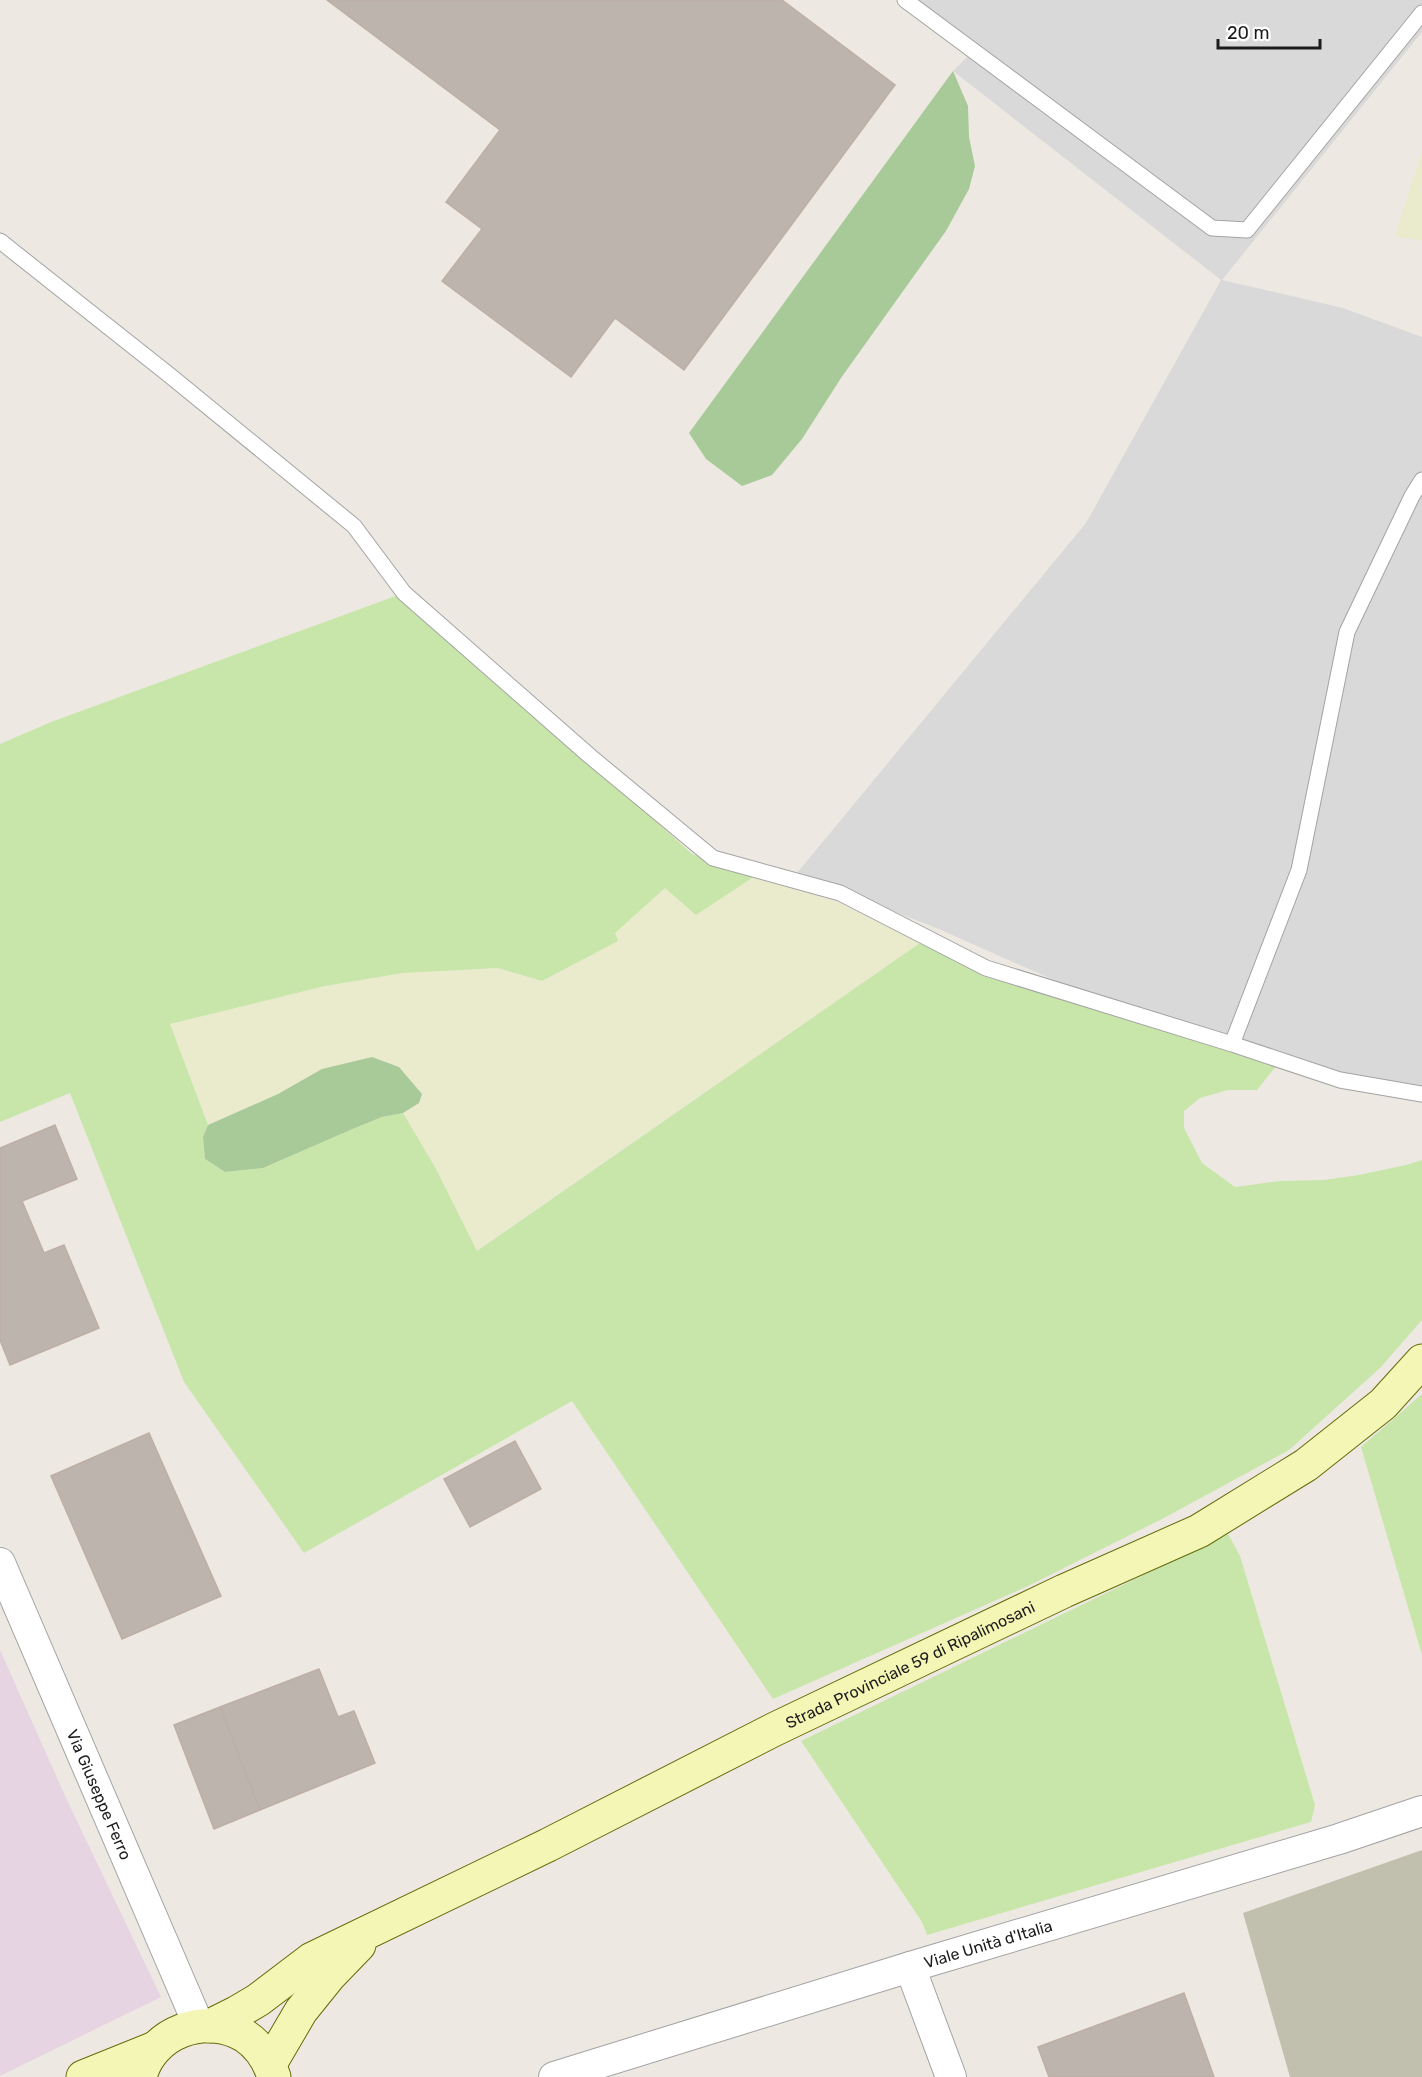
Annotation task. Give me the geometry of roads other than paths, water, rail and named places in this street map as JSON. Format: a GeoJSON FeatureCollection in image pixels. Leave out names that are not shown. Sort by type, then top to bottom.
{"type":"FeatureCollection","features":[{"type":"Feature","properties":{"kind":"street","name":"Strada Provinciale 59 di Ripalimosani"},"geometry":{"type":"LineString","coordinates":[[205,2026],[258,2000],[312,1959],[373,1931],[775,1729],[1064,1591],[1199,1531],[1306,1465],[1383,1404],[1422,1361]]}},
{"type":"Feature","properties":{"kind":"street","name":"Via Giuseppe Ferro"},"geometry":{"type":"LineString","coordinates":[[0,1563],[205,2026]]}},
{"type":"Feature","properties":{"kind":"street","name":"Viale Unità d'Italia"},"geometry":{"type":"LineString","coordinates":[[554,2077],[910,1967],[1339,1839],[1422,1811]]}},
{"type":"Feature","properties":{"kind":"street","name":"Strada Provinciale 59 di Ripalimosani"},"geometry":{"type":"LineString","coordinates":[[272,2071],[301,2011],[330,1975],[373,1931]]}},
{"type":"Feature","properties":{"kind":"street"},"geometry":{"type":"LineString","coordinates":[[910,1967],[951,2077]]}},
{"type":"Feature","properties":{"kind":"street"},"geometry":{"type":"LineString","coordinates":[[140,2077],[143,2067],[155,2048],[168,2037],[183,2030],[205,2026],[228,2029],[245,2036],[259,2049],[272,2071]]}},
{"type":"Feature","properties":{"kind":"street"},"geometry":{"type":"LineString","coordinates":[[83,2077],[155,2048]]}},
{"type":"Feature","properties":{"kind":"lane"},"geometry":{"type":"LineString","coordinates":[[905,0],[924,6],[1212,228],[1247,230],[1422,14]]}},
{"type":"Feature","properties":{"kind":"lane"},"geometry":{"type":"LineString","coordinates":[[0,241],[354,526],[404,593],[591,757],[712,858],[840,893],[986,968],[1340,1080],[1422,1094]]}},
{"type":"Feature","properties":{"kind":"lane"},"geometry":{"type":"LineString","coordinates":[[1232,1044],[1299,870],[1347,632],[1412,495],[1422,480]]}}]}
